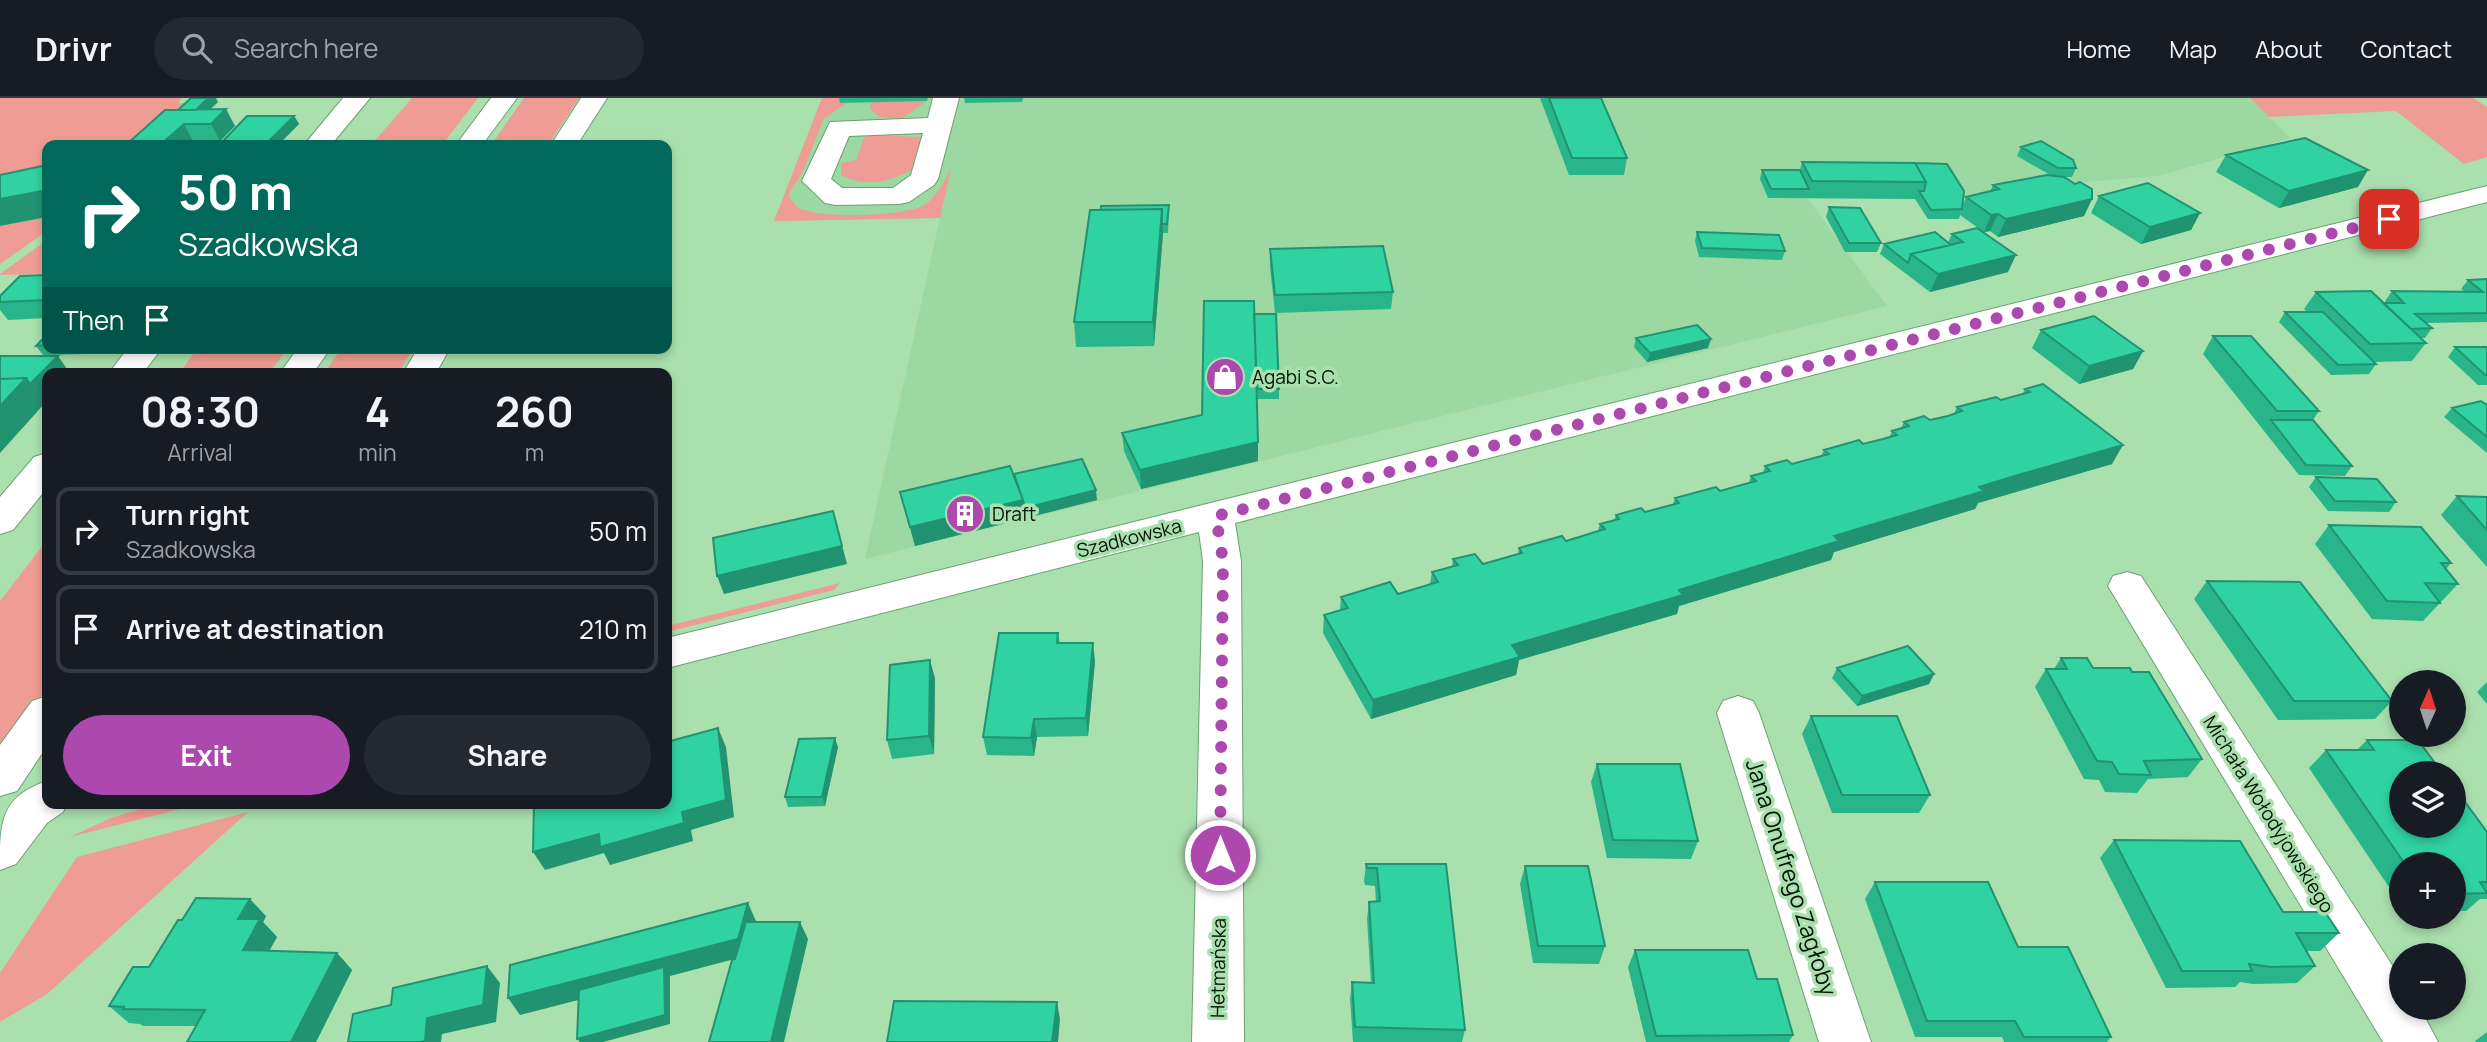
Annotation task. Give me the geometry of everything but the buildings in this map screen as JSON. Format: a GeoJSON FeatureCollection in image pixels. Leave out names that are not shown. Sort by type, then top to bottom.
{"type":"FeatureCollection","features":[{"type":"Feature","properties":{"kind":"street"},"geometry":{"type":"LineString","coordinates":[[321,140],[357,98]]}},
{"type":"Feature","properties":{"kind":"street"},"geometry":{"type":"LineString","coordinates":[[473,140],[505,98]]}},
{"type":"Feature","properties":{"kind":"street"},"geometry":{"type":"LineString","coordinates":[[567,140],[594,98]]}},
{"type":"Feature","properties":{"kind":"street"},"geometry":{"type":"LineString","coordinates":[[939,125],[946,98]]}},
{"type":"Feature","properties":{"kind":"street","name":"Szadkowska"},"geometry":{"type":"LineString","coordinates":[[672,652],[2480,203]]}},
{"type":"Feature","properties":{"kind":"street"},"geometry":{"type":"LineString","coordinates":[[129,368],[141,354]]}},
{"type":"Feature","properties":{"kind":"street"},"geometry":{"type":"LineString","coordinates":[[300,368],[310,354]]}},
{"type":"Feature","properties":{"kind":"street"},"geometry":{"type":"LineString","coordinates":[[0,521],[42,471]]}},
{"type":"Feature","properties":{"kind":"street","name":"Hetmańska"},"geometry":{"type":"LineString","coordinates":[[1216,516],[1223,561],[1218,1042]]}},
{"type":"Feature","properties":{"kind":"street","name":"Michała Wołodyjowskiego"},"geometry":{"type":"LineString","coordinates":[[2127,586],[2412,1042]]}},
{"type":"Feature","properties":{"kind":"street","name":"Jana Onufrego Zagłoby"},"geometry":{"type":"LineString","coordinates":[[1738,713],[1845,1042]]}},
{"type":"Feature","properties":{"kind":"street"},"geometry":{"type":"LineString","coordinates":[[0,850],[27,802],[42,735]]}},
{"type":"Feature","properties":{"kind":"shaded area"},"geometry":{"type":"Polygon","coordinates":[[[0,98],[182,98],[178,103],[200,103],[160,140],[42,140],[42,173],[0,180],[0,98]]]}},
{"type":"Feature","properties":{"kind":"shaded area"},"geometry":{"type":"Polygon","coordinates":[[[412,98],[478,98],[446,140],[375,140],[412,98]]]}},
{"type":"Feature","properties":{"kind":"shaded area"},"geometry":{"type":"Polygon","coordinates":[[[524,98],[579,98],[551,140],[495,140],[524,98]]]}},
{"type":"Feature","properties":{"kind":"shaded area"},"geometry":{"type":"Polygon","coordinates":[[[822,98],[2250,98],[2290,138],[2158,176],[2058,184],[2036,183],[1961,200],[1807,198],[1887,306],[865,559],[940,218],[774,221],[822,98]]]}},
{"type":"Feature","properties":{"kind":"shaded area"},"geometry":{"type":"Polygon","coordinates":[[[822,98],[842,98],[841,102],[849,102],[824,118],[803,171],[788,195],[796,206],[824,214],[841,215],[909,210],[930,200],[951,169],[940,218],[774,221],[822,98]]]}},
{"type":"Feature","properties":{"kind":"shaded area"},"geometry":{"type":"Polygon","coordinates":[[[2250,98],[2473,98],[2487,107],[2487,157],[2464,164],[2396,111],[2269,117],[2250,98]]]}},
{"type":"Feature","properties":{"kind":"shaded area"},"geometry":{"type":"Polygon","coordinates":[[[927,101],[901,119],[879,117],[870,108],[871,102],[927,101]]]}},
{"type":"Feature","properties":{"kind":"shaded area"},"geometry":{"type":"Polygon","coordinates":[[[871,135],[922,137],[925,140],[919,165],[881,181],[861,182],[841,175],[841,163],[856,160],[864,138],[871,135]]]}},
{"type":"Feature","properties":{"kind":"shaded area"},"geometry":{"type":"Polygon","coordinates":[[[42,218],[42,235],[0,264],[0,226],[42,218]]]}},
{"type":"Feature","properties":{"kind":"shaded area"},"geometry":{"type":"Polygon","coordinates":[[[42,244],[42,274],[0,274],[42,244]]]}},
{"type":"Feature","properties":{"kind":"shaded area"},"geometry":{"type":"Polygon","coordinates":[[[193,354],[283,354],[273,368],[183,368],[193,354]]]}},
{"type":"Feature","properties":{"kind":"shaded area"},"geometry":{"type":"Polygon","coordinates":[[[338,354],[410,354],[401,368],[328,368],[338,354]]]}},
{"type":"Feature","properties":{"kind":"shaded area"},"geometry":{"type":"Polygon","coordinates":[[[42,546],[42,694],[0,757],[0,601],[42,546]]]}},
{"type":"Feature","properties":{"kind":"shaded area"},"geometry":{"type":"Polygon","coordinates":[[[840,583],[834,590],[672,631],[672,625],[840,583]]]}},
{"type":"Feature","properties":{"kind":"shaded area"},"geometry":{"type":"Polygon","coordinates":[[[140,809],[180,809],[70,837],[111,818],[140,809]]]}},
{"type":"Feature","properties":{"kind":"shaded area"},"geometry":{"type":"Polygon","coordinates":[[[248,812],[47,994],[0,1022],[0,973],[77,857],[248,812]]]}},
{"type":"Feature","properties":{"kind":"place","name":"Agabi S.C."},"geometry":{"type":"Point","coordinates":[1225,377]}},
{"type":"Feature","properties":{"kind":"place","name":"Draft"},"geometry":{"type":"Point","coordinates":[965,514]}},
{"type":"Feature","properties":{"kind":"route"},"geometry":{"type":"LineString","coordinates":[[1220,855],[1223,561],[1216,516],[2389,219]]}}]}
